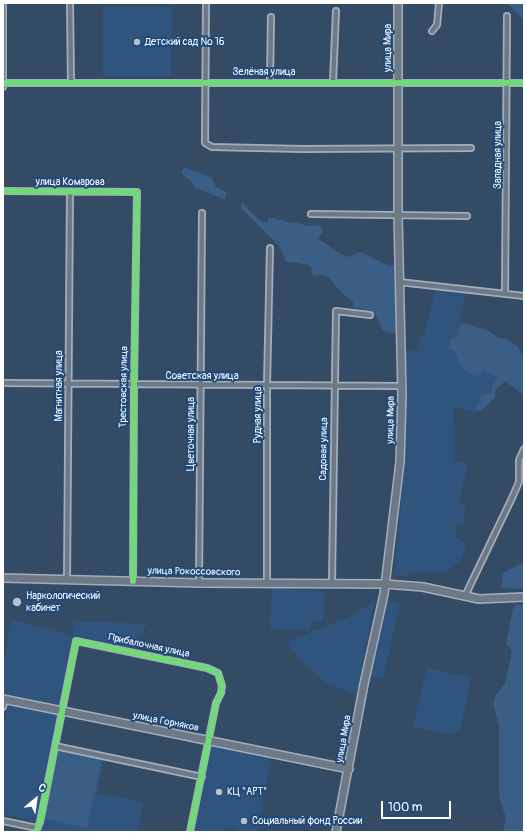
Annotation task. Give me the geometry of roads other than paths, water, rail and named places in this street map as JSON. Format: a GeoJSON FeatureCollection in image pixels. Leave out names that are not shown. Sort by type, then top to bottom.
{"type":"FeatureCollection","features":[{"type":"Feature","properties":{"kind":"main road","name":"улица Мира"},"geometry":{"type":"LineString","coordinates":[[336,832],[364,684],[386,584],[400,462],[401,386],[398,215],[398,3]]}},
{"type":"Feature","properties":{"kind":"main road","name":"улица Рокоссовского"},"geometry":{"type":"LineString","coordinates":[[3,578],[386,584],[423,587],[479,599],[524,597]]}},
{"type":"Feature","properties":{"kind":"main road","name":"улица Горняков"},"geometry":{"type":"LineString","coordinates":[[4,699],[349,769]]}},
{"type":"Feature","properties":{"kind":"street"},"geometry":{"type":"LineString","coordinates":[[3,3],[3,87]]}},
{"type":"Feature","properties":{"kind":"street"},"geometry":{"type":"LineString","coordinates":[[70,3],[71,82]]}},
{"type":"Feature","properties":{"kind":"street"},"geometry":{"type":"LineString","coordinates":[[206,3],[205,143],[212,147],[249,149],[471,148]]}},
{"type":"Feature","properties":{"kind":"street"},"geometry":{"type":"LineString","coordinates":[[432,31],[437,25],[440,3]]}},
{"type":"Feature","properties":{"kind":"street"},"geometry":{"type":"LineString","coordinates":[[333,82],[336,11]]}},
{"type":"Feature","properties":{"kind":"street","name":"Западная улица"},"geometry":{"type":"LineString","coordinates":[[505,294],[507,16]]}},
{"type":"Feature","properties":{"kind":"street"},"geometry":{"type":"LineString","coordinates":[[270,82],[271,17]]}},
{"type":"Feature","properties":{"kind":"street","name":"Зелёная улица"},"geometry":{"type":"LineString","coordinates":[[3,83],[524,83]]}},
{"type":"Feature","properties":{"kind":"street","name":"улица Комарова"},"geometry":{"type":"LineString","coordinates":[[3,191],[137,192]]}},
{"type":"Feature","properties":{"kind":"street","name":"Магнитная улица"},"geometry":{"type":"LineString","coordinates":[[67,580],[70,192]]}},
{"type":"Feature","properties":{"kind":"street","name":"Трестовская улица"},"geometry":{"type":"LineString","coordinates":[[133,581],[137,192]]}},
{"type":"Feature","properties":{"kind":"street","name":"Цветочная улица"},"geometry":{"type":"LineString","coordinates":[[199,582],[202,213]]}},
{"type":"Feature","properties":{"kind":"street"},"geometry":{"type":"LineString","coordinates":[[311,214],[466,216]]}},
{"type":"Feature","properties":{"kind":"street","name":"Рудная улица"},"geometry":{"type":"LineString","coordinates":[[266,583],[267,385],[270,248]]}},
{"type":"Feature","properties":{"kind":"street"},"geometry":{"type":"LineString","coordinates":[[399,282],[524,296]]}},
{"type":"Feature","properties":{"kind":"street","name":"Садовая улица"},"geometry":{"type":"LineString","coordinates":[[332,584],[336,311],[370,315]]}},
{"type":"Feature","properties":{"kind":"street","name":"Советская улица"},"geometry":{"type":"LineString","coordinates":[[3,383],[401,386]]}},
{"type":"Feature","properties":{"kind":"street"},"geometry":{"type":"LineString","coordinates":[[465,596],[512,498],[518,482],[519,460],[524,449]]}},
{"type":"Feature","properties":{"kind":"street","name":"Прибалочная улица"},"geometry":{"type":"LineString","coordinates":[[62,711],[76,641],[83,642],[207,668],[218,673],[222,686],[216,702],[209,740]]}},
{"type":"Feature","properties":{"kind":"street"},"geometry":{"type":"LineString","coordinates":[[3,707],[4,699]]}},
{"type":"Feature","properties":{"kind":"street"},"geometry":{"type":"LineString","coordinates":[[3,821],[36,830],[40,822],[62,711]]}},
{"type":"Feature","properties":{"kind":"street"},"geometry":{"type":"LineString","coordinates":[[190,832],[209,740]]}},
{"type":"Feature","properties":{"kind":"street"},"geometry":{"type":"LineString","coordinates":[[55,746],[202,777]]}},
{"type":"Feature","properties":{"kind":"place","name":"Детский сад № 16"},"geometry":{"type":"Point","coordinates":[137,42]}},
{"type":"Feature","properties":{"kind":"place","name":"Наркологический кабинет"},"geometry":{"type":"Point","coordinates":[17,602]}},
{"type":"Feature","properties":{"kind":"place","name":"КЦ \"АРТ\""},"geometry":{"type":"Point","coordinates":[219,792]}},
{"type":"Feature","properties":{"kind":"place","name":"Социальный фонд России"},"geometry":{"type":"Point","coordinates":[244,821]}}]}
